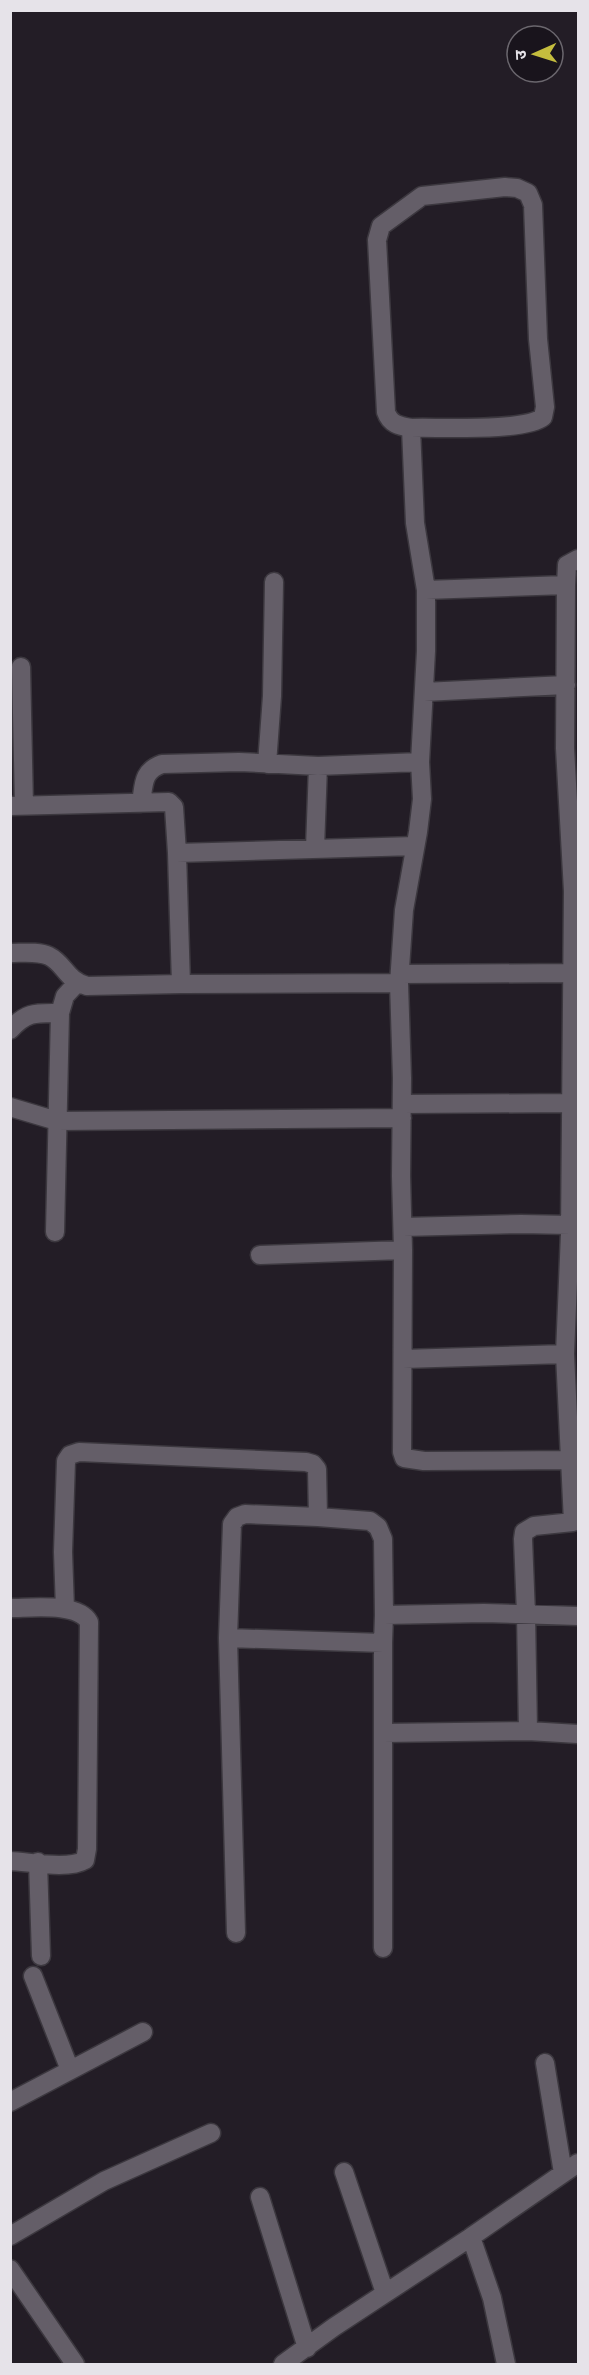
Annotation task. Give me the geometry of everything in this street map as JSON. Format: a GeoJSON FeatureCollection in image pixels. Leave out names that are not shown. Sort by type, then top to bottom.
{"type":"FeatureCollection","features":[{"type":"Feature","properties":{"kind":"street"},"geometry":{"type":"LineString","coordinates":[[505,187],[517,188],[528,193],[533,205],[543,417],[537,422],[510,427],[411,428],[394,424],[388,419],[386,412],[377,240],[381,226],[422,196],[505,187]]}},
{"type":"Feature","properties":{"kind":"street"},"geometry":{"type":"LineString","coordinates":[[411,428],[415,523],[426,590],[420,762],[422,799],[404,910],[400,978],[404,1250],[402,1452],[404,1458],[424,1461],[573,1466]]}},
{"type":"Feature","properties":{"kind":"street"},"geometry":{"type":"LineString","coordinates":[[528,1731],[524,1532],[534,1526],[576,1522],[570,1346],[572,1103],[576,1054],[573,973],[575,864],[566,748],[566,585],[567,565],[579,559]]}},
{"type":"Feature","properties":{"kind":"street"},"geometry":{"type":"LineString","coordinates":[[267,764],[272,696],[274,582]]}},
{"type":"Feature","properties":{"kind":"street"},"geometry":{"type":"LineString","coordinates":[[426,590],[566,585]]}},
{"type":"Feature","properties":{"kind":"street"},"geometry":{"type":"LineString","coordinates":[[21,667],[17,806],[169,802],[174,807],[181,984]]}},
{"type":"Feature","properties":{"kind":"street"},"geometry":{"type":"LineString","coordinates":[[424,692],[566,685]]}},
{"type":"Feature","properties":{"kind":"street"},"geometry":{"type":"LineString","coordinates":[[141,803],[146,776],[152,767],[162,764],[318,766],[420,762]]}},
{"type":"Feature","properties":{"kind":"street"},"geometry":{"type":"LineString","coordinates":[[315,848],[318,766]]}},
{"type":"Feature","properties":{"kind":"street"},"geometry":{"type":"LineString","coordinates":[[177,853],[415,846]]}},
{"type":"Feature","properties":{"kind":"street"},"geometry":{"type":"LineString","coordinates":[[10,953],[33,953],[48,956],[77,983],[87,986],[573,973]]}},
{"type":"Feature","properties":{"kind":"street"},"geometry":{"type":"LineString","coordinates":[[55,1232],[60,1013],[65,996],[77,983]]}},
{"type":"Feature","properties":{"kind":"street"},"geometry":{"type":"LineString","coordinates":[[10,1030],[22,1017],[32,1013],[60,1013]]}},
{"type":"Feature","properties":{"kind":"street"},"geometry":{"type":"LineString","coordinates":[[10,1107],[57,1121],[402,1111],[572,1103]]}},
{"type":"Feature","properties":{"kind":"street"},"geometry":{"type":"LineString","coordinates":[[403,1227],[570,1225]]}},
{"type":"Feature","properties":{"kind":"street"},"geometry":{"type":"LineString","coordinates":[[260,1255],[404,1250]]}},
{"type":"Feature","properties":{"kind":"street"},"geometry":{"type":"LineString","coordinates":[[403,1359],[570,1346]]}},
{"type":"Feature","properties":{"kind":"street"},"geometry":{"type":"LineString","coordinates":[[65,1609],[63,1552],[66,1461],[70,1455],[79,1452],[306,1462],[313,1464],[317,1469],[318,1517]]}},
{"type":"Feature","properties":{"kind":"street"},"geometry":{"type":"LineString","coordinates":[[236,1933],[228,1638],[231,1524],[237,1517],[245,1514],[370,1521],[378,1527],[383,1539],[383,1948]]}},
{"type":"Feature","properties":{"kind":"street"},"geometry":{"type":"LineString","coordinates":[[10,1608],[78,1611],[85,1615],[89,1622],[87,1849],[85,1860],[78,1864],[66,1865],[10,1861]]}},
{"type":"Feature","properties":{"kind":"street"},"geometry":{"type":"LineString","coordinates":[[384,1615],[579,1616]]}},
{"type":"Feature","properties":{"kind":"street"},"geometry":{"type":"LineString","coordinates":[[228,1638],[383,1643]]}},
{"type":"Feature","properties":{"kind":"street"},"geometry":{"type":"LineString","coordinates":[[383,1733],[528,1731],[579,1734]]}},
{"type":"Feature","properties":{"kind":"street"},"geometry":{"type":"LineString","coordinates":[[38,1862],[41,1956]]}},
{"type":"Feature","properties":{"kind":"street"},"geometry":{"type":"LineString","coordinates":[[33,1976],[70,2070]]}},
{"type":"Feature","properties":{"kind":"street"},"geometry":{"type":"LineString","coordinates":[[10,2102],[143,2032]]}},
{"type":"Feature","properties":{"kind":"street"},"geometry":{"type":"LineString","coordinates":[[545,2062],[563,2173]]}},
{"type":"Feature","properties":{"kind":"street"},"geometry":{"type":"LineString","coordinates":[[10,2236],[104,2181],[211,2133]]}},
{"type":"Feature","properties":{"kind":"street"},"geometry":{"type":"LineString","coordinates":[[283,2364],[579,2163]]}},
{"type":"Feature","properties":{"kind":"street"},"geometry":{"type":"LineString","coordinates":[[344,2172],[386,2293]]}},
{"type":"Feature","properties":{"kind":"street"},"geometry":{"type":"LineString","coordinates":[[260,2197],[307,2348]]}},
{"type":"Feature","properties":{"kind":"street"},"geometry":{"type":"LineString","coordinates":[[471,2237],[492,2298],[506,2364]]}},
{"type":"Feature","properties":{"kind":"street"},"geometry":{"type":"LineString","coordinates":[[10,2269],[72,2363]]}}]}
